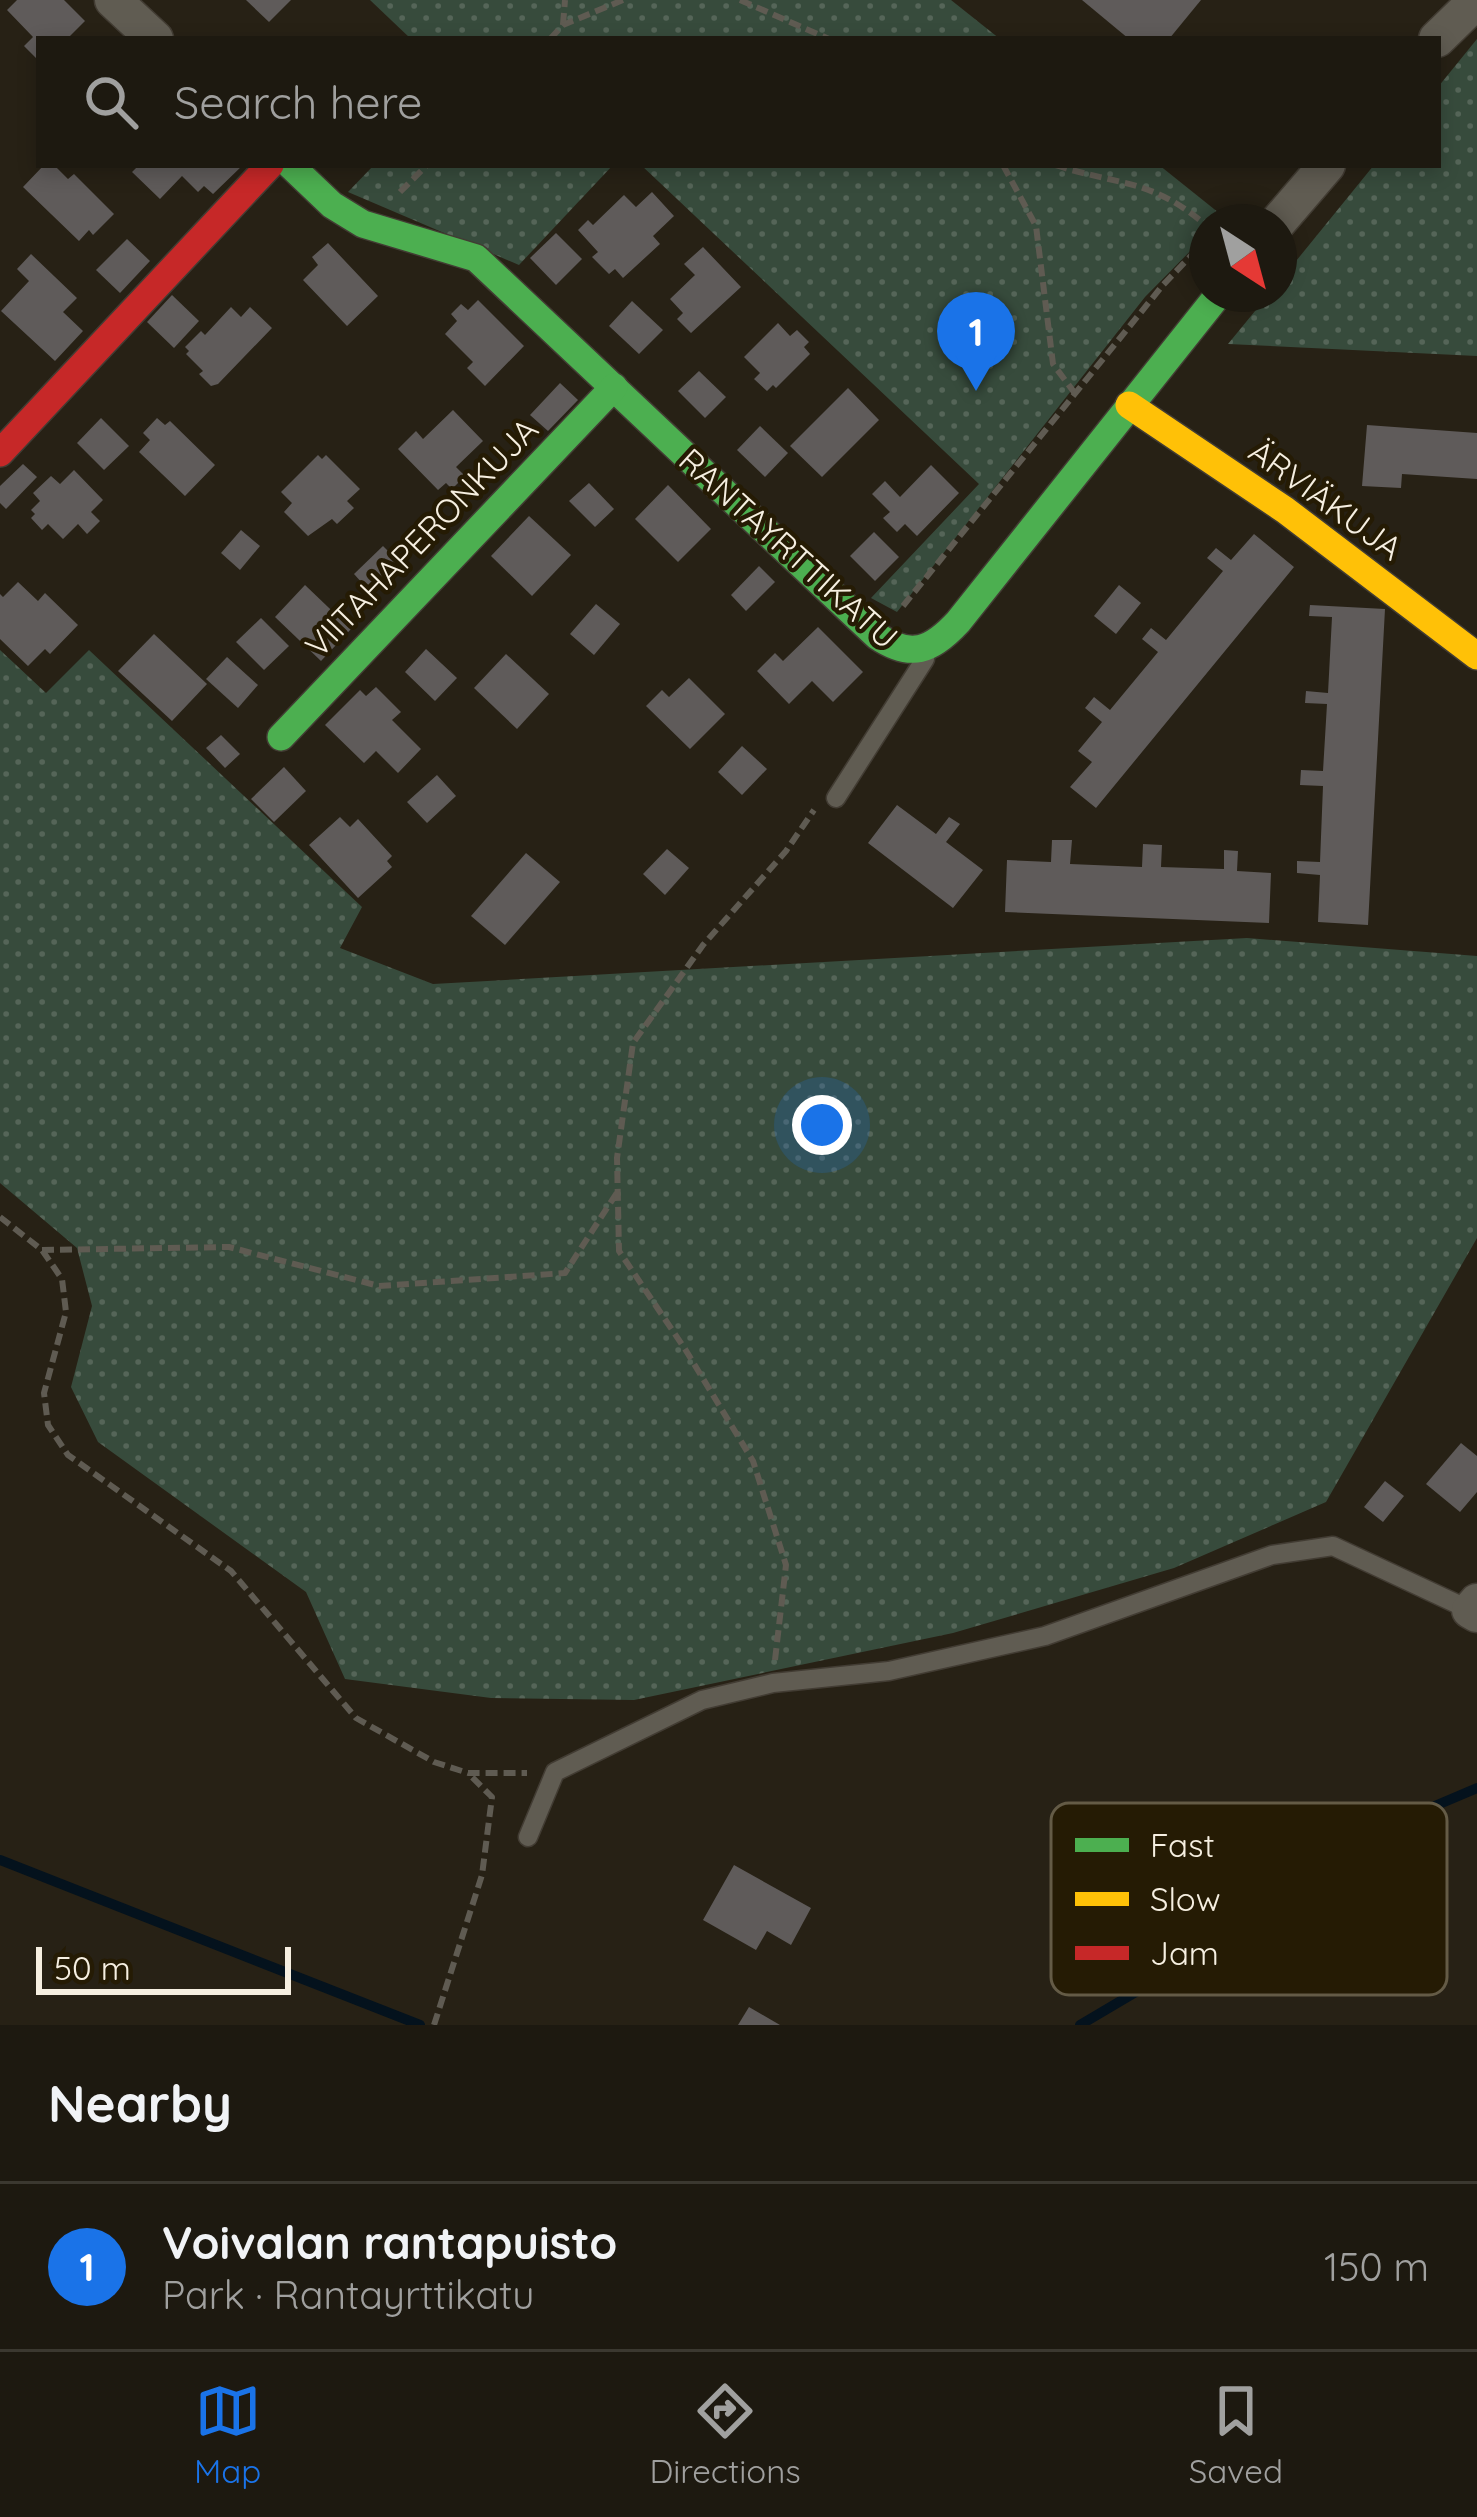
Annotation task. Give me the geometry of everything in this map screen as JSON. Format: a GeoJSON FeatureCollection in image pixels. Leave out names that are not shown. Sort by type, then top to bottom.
{"type":"FeatureCollection","features":[{"type":"Feature","properties":{"kind":"street"},"geometry":{"type":"LineString","coordinates":[[113,0],[152,36]]}},
{"type":"Feature","properties":{"kind":"street"},"geometry":{"type":"LineString","coordinates":[[1440,36],[1477,0]]}},
{"type":"Feature","properties":{"kind":"street"},"geometry":{"type":"LineString","coordinates":[[0,454],[267,168]]}},
{"type":"Feature","properties":{"kind":"street","name":"RANTAYRTTIKATU"},"geometry":{"type":"LineString","coordinates":[[293,168],[348,217],[476,258],[877,636],[906,653],[921,653],[958,622],[1204,312]]}},
{"type":"Feature","properties":{"kind":"street"},"geometry":{"type":"LineString","coordinates":[[1293,204],[1324,168]]}},
{"type":"Feature","properties":{"kind":"street","name":"VIITAHAPERONKUJA"},"geometry":{"type":"LineString","coordinates":[[280,737],[614,387]]}},
{"type":"Feature","properties":{"kind":"street","name":"ÄRVIÄKUJA"},"geometry":{"type":"LineString","coordinates":[[1120,415],[1285,510],[1477,656]]}},
{"type":"Feature","properties":{"kind":"lane"},"geometry":{"type":"LineString","coordinates":[[830,797],[934,645]]}},
{"type":"Feature","properties":{"kind":"lane"},"geometry":{"type":"LineString","coordinates":[[528,1837],[555,1772],[702,1700],[773,1683],[889,1671],[1045,1636],[1272,1555],[1333,1546],[1475,1609]]}},
{"type":"Feature","properties":{"kind":"path"},"geometry":{"type":"LineString","coordinates":[[563,25],[565,0]]}},
{"type":"Feature","properties":{"kind":"path"},"geometry":{"type":"LineString","coordinates":[[553,36],[563,25],[623,0]]}},
{"type":"Feature","properties":{"kind":"path"},"geometry":{"type":"LineString","coordinates":[[740,0],[822,36]]}},
{"type":"Feature","properties":{"kind":"path"},"geometry":{"type":"LineString","coordinates":[[1005,168],[1036,226],[1053,364],[1075,394],[1120,415]]}},
{"type":"Feature","properties":{"kind":"path"},"geometry":{"type":"LineString","coordinates":[[1069,168],[1141,184],[1189,210]]}},
{"type":"Feature","properties":{"kind":"path"},"geometry":{"type":"LineString","coordinates":[[877,636],[1189,258]]}},
{"type":"Feature","properties":{"kind":"path"},"geometry":{"type":"LineString","coordinates":[[773,1683],[786,1565],[753,1461],[686,1349],[619,1251],[617,1158],[633,1043],[704,944],[830,797]]}},
{"type":"Feature","properties":{"kind":"path"},"geometry":{"type":"LineString","coordinates":[[42,1250],[229,1247],[379,1286],[565,1273],[618,1191]]}},
{"type":"Feature","properties":{"kind":"path"},"geometry":{"type":"LineString","coordinates":[[0,1217],[42,1250],[62,1280],[65,1312],[44,1393],[48,1425],[68,1455],[231,1571],[356,1718],[434,1762],[468,1773],[555,1772]]}},
{"type":"Feature","properties":{"kind":"path"},"geometry":{"type":"LineString","coordinates":[[434,2025],[482,1875],[491,1797],[468,1773]]}},
{"type":"Feature","properties":{"kind":"green space"},"geometry":{"type":"Polygon","coordinates":[[[370,0],[951,0],[996,36],[408,36],[370,0]]]}},
{"type":"Feature","properties":{"kind":"green space"},"geometry":{"type":"Polygon","coordinates":[[[1477,39],[1477,356],[1228,344],[1254,312],[1297,312],[1297,260],[1372,168],[1441,168],[1441,83],[1477,39]]]}},
{"type":"Feature","properties":{"kind":"green space"},"geometry":{"type":"Polygon","coordinates":[[[371,168],[610,168],[519,265],[348,192],[371,168]]]}},
{"type":"Feature","properties":{"kind":"green space"},"geometry":{"type":"Polygon","coordinates":[[[644,168],[1163,168],[1208,204],[1189,204],[1189,252],[1145,297],[897,612],[871,598],[979,484],[644,168]]]}},
{"type":"Feature","properties":{"kind":"green space"},"geometry":{"type":"Polygon","coordinates":[[[0,650],[46,693],[89,650],[362,907],[340,948],[433,984],[1247,938],[1477,956],[1477,1238],[1326,1502],[1174,1568],[953,1633],[634,1700],[491,1698],[345,1679],[306,1592],[98,1442],[71,1387],[92,1306],[77,1248],[0,1183],[0,650]]]}},
{"type":"Feature","properties":{"kind":"building"},"geometry":{"type":"Polygon","coordinates":[[[17,0],[64,0],[85,21],[70,36],[36,36],[36,58],[24,46],[33,37],[7,10],[17,0]]]}},
{"type":"Feature","properties":{"kind":"building"},"geometry":{"type":"Polygon","coordinates":[[[246,0],[291,0],[269,22],[246,0]]]}},
{"type":"Feature","properties":{"kind":"building"},"geometry":{"type":"Polygon","coordinates":[[[1082,0],[1201,0],[1171,36],[1125,36],[1082,0]]]}},
{"type":"Feature","properties":{"kind":"building"},"geometry":{"type":"Polygon","coordinates":[[[41,168],[57,168],[68,179],[74,174],[114,214],[93,235],[89,230],[79,241],[23,187],[41,168]]]}},
{"type":"Feature","properties":{"kind":"building"},"geometry":{"type":"Polygon","coordinates":[[[136,168],[240,168],[213,194],[204,186],[198,192],[182,176],[160,199],[132,172],[136,168]]]}},
{"type":"Feature","properties":{"kind":"building"},"geometry":{"type":"Polygon","coordinates":[[[652,192],[674,216],[653,236],[660,244],[623,278],[615,269],[609,274],[592,257],[598,252],[578,230],[588,220],[593,225],[624,195],[636,207],[652,192]]]}},
{"type":"Feature","properties":{"kind":"building"},"geometry":{"type":"Polygon","coordinates":[[[556,233],[582,259],[556,285],[530,258],[556,233]]]}},
{"type":"Feature","properties":{"kind":"building"},"geometry":{"type":"Polygon","coordinates":[[[127,239],[150,261],[120,293],[96,270],[127,239]]]}},
{"type":"Feature","properties":{"kind":"building"},"geometry":{"type":"Polygon","coordinates":[[[328,243],[378,296],[347,326],[303,280],[318,265],[312,257],[328,243]]]}},
{"type":"Feature","properties":{"kind":"building"},"geometry":{"type":"Polygon","coordinates":[[[703,247],[741,287],[691,333],[677,319],[683,313],[670,299],[695,275],[684,264],[703,247]]]}},
{"type":"Feature","properties":{"kind":"building"},"geometry":{"type":"Polygon","coordinates":[[[31,254],[77,298],[63,312],[83,331],[55,361],[1,311],[29,281],[17,269],[31,254]]]}},
{"type":"Feature","properties":{"kind":"building"},"geometry":{"type":"Polygon","coordinates":[[[172,295],[199,321],[174,348],[147,322],[172,295]]]}},
{"type":"Feature","properties":{"kind":"building"},"geometry":{"type":"Polygon","coordinates":[[[478,300],[524,346],[485,386],[467,368],[473,362],[445,334],[457,321],[451,314],[461,304],[468,310],[478,300]]]}},
{"type":"Feature","properties":{"kind":"building"},"geometry":{"type":"Polygon","coordinates":[[[632,301],[663,330],[639,354],[609,326],[632,301]]]}},
{"type":"Feature","properties":{"kind":"building"},"geometry":{"type":"Polygon","coordinates":[[[231,307],[241,317],[250,307],[272,328],[211,386],[185,347],[201,331],[205,335],[231,307]]]}},
{"type":"Feature","properties":{"kind":"building"},"geometry":{"type":"Polygon","coordinates":[[[778,323],[790,336],[797,330],[809,342],[804,347],[810,354],[767,391],[754,379],[760,373],[744,357],[778,323]]]}},
{"type":"Feature","properties":{"kind":"building"},"geometry":{"type":"Polygon","coordinates":[[[699,371],[726,397],[705,418],[678,391],[699,371]]]}},
{"type":"Feature","properties":{"kind":"building"},"geometry":{"type":"Polygon","coordinates":[[[560,383],[578,400],[548,431],[530,415],[560,383]]]}},
{"type":"Feature","properties":{"kind":"building"},"geometry":{"type":"Polygon","coordinates":[[[848,388],[879,420],[822,477],[790,446],[848,388]]]}},
{"type":"Feature","properties":{"kind":"building"},"geometry":{"type":"Polygon","coordinates":[[[453,410],[483,441],[456,467],[465,476],[452,489],[446,483],[438,490],[398,449],[416,431],[423,439],[453,410]]]}},
{"type":"Feature","properties":{"kind":"building"},"geometry":{"type":"Polygon","coordinates":[[[101,418],[129,446],[104,470],[77,443],[101,418]]]}},
{"type":"Feature","properties":{"kind":"building"},"geometry":{"type":"Polygon","coordinates":[[[157,418],[165,425],[170,421],[215,465],[185,496],[139,452],[150,440],[143,433],[157,418]]]}},
{"type":"Feature","properties":{"kind":"building"},"geometry":{"type":"Polygon","coordinates":[[[1367,425],[1477,433],[1477,479],[1402,474],[1401,488],[1362,486],[1367,425]]]}},
{"type":"Feature","properties":{"kind":"building"},"geometry":{"type":"Polygon","coordinates":[[[760,426],[788,453],[765,477],[737,450],[760,426]]]}},
{"type":"Feature","properties":{"kind":"building"},"geometry":{"type":"Polygon","coordinates":[[[318,455],[322,459],[326,455],[360,489],[347,501],[354,508],[337,524],[332,519],[308,536],[284,512],[292,503],[281,492],[318,455]]]}},
{"type":"Feature","properties":{"kind":"building"},"geometry":{"type":"Polygon","coordinates":[[[23,464],[37,477],[6,509],[0,503],[0,486],[23,464]]]}},
{"type":"Feature","properties":{"kind":"building"},"geometry":{"type":"Polygon","coordinates":[[[931,465],[959,493],[917,536],[905,524],[897,532],[883,518],[890,512],[872,494],[885,481],[900,497],[931,465]]]}},
{"type":"Feature","properties":{"kind":"building"},"geometry":{"type":"Polygon","coordinates":[[[74,470],[103,500],[91,512],[100,521],[87,534],[78,524],[63,539],[48,524],[42,530],[31,518],[35,514],[31,510],[40,501],[33,493],[51,476],[60,484],[74,470]]]}},
{"type":"Feature","properties":{"kind":"building"},"geometry":{"type":"Polygon","coordinates":[[[589,483],[614,509],[595,527],[569,501],[589,483]]]}},
{"type":"Feature","properties":{"kind":"building"},"geometry":{"type":"Polygon","coordinates":[[[668,485],[711,529],[678,562],[635,519],[668,485]]]}},
{"type":"Feature","properties":{"kind":"building"},"geometry":{"type":"Polygon","coordinates":[[[529,516],[571,555],[532,596],[491,556],[529,516]]]}},
{"type":"Feature","properties":{"kind":"building"},"geometry":{"type":"Polygon","coordinates":[[[241,530],[260,546],[240,570],[221,553],[241,530]]]}},
{"type":"Feature","properties":{"kind":"building"},"geometry":{"type":"Polygon","coordinates":[[[874,532],[899,557],[875,581],[850,556],[874,532]]]}},
{"type":"Feature","properties":{"kind":"building"},"geometry":{"type":"Polygon","coordinates":[[[1254,534],[1294,567],[1096,808],[1070,787],[1092,762],[1078,751],[1102,722],[1085,708],[1094,697],[1110,710],[1158,652],[1142,639],[1151,628],[1166,640],[1223,571],[1207,558],[1216,548],[1231,560],[1254,534]]]}},
{"type":"Feature","properties":{"kind":"building"},"geometry":{"type":"Polygon","coordinates":[[[383,546],[401,564],[371,593],[354,574],[383,546]]]}},
{"type":"Feature","properties":{"kind":"building"},"geometry":{"type":"Polygon","coordinates":[[[759,566],[775,582],[746,611],[731,595],[759,566]]]}},
{"type":"Feature","properties":{"kind":"building"},"geometry":{"type":"Polygon","coordinates":[[[18,582],[38,601],[45,593],[78,625],[50,654],[45,649],[28,666],[0,639],[0,594],[3,597],[18,582]]]}},
{"type":"Feature","properties":{"kind":"building"},"geometry":{"type":"Polygon","coordinates":[[[305,585],[351,629],[321,661],[275,617],[305,585]]]}},
{"type":"Feature","properties":{"kind":"building"},"geometry":{"type":"Polygon","coordinates":[[[1119,585],[1141,603],[1116,634],[1094,616],[1119,585]]]}},
{"type":"Feature","properties":{"kind":"building"},"geometry":{"type":"Polygon","coordinates":[[[596,604],[620,624],[594,655],[570,634],[596,604]]]}},
{"type":"Feature","properties":{"kind":"building"},"geometry":{"type":"Polygon","coordinates":[[[1310,605],[1385,609],[1368,925],[1318,922],[1320,875],[1297,873],[1297,861],[1320,862],[1323,786],[1300,785],[1301,770],[1323,771],[1327,704],[1305,703],[1306,691],[1328,693],[1332,617],[1309,616],[1310,605]]]}},
{"type":"Feature","properties":{"kind":"building"},"geometry":{"type":"Polygon","coordinates":[[[261,618],[289,646],[264,670],[236,642],[261,618]]]}},
{"type":"Feature","properties":{"kind":"building"},"geometry":{"type":"Polygon","coordinates":[[[818,627],[863,672],[833,702],[812,681],[789,704],[757,671],[775,653],[783,661],[818,627]]]}},
{"type":"Feature","properties":{"kind":"building"},"geometry":{"type":"Polygon","coordinates":[[[154,634],[207,684],[172,721],[118,671],[154,634]]]}},
{"type":"Feature","properties":{"kind":"building"},"geometry":{"type":"Polygon","coordinates":[[[426,649],[457,678],[435,701],[405,672],[426,649]]]}},
{"type":"Feature","properties":{"kind":"building"},"geometry":{"type":"Polygon","coordinates":[[[506,654],[549,694],[517,729],[474,688],[506,654]]]}},
{"type":"Feature","properties":{"kind":"building"},"geometry":{"type":"Polygon","coordinates":[[[227,657],[258,685],[238,708],[206,679],[227,657]]]}},
{"type":"Feature","properties":{"kind":"building"},"geometry":{"type":"Polygon","coordinates":[[[689,678],[725,714],[690,749],[646,706],[662,690],[669,697],[689,678]]]}},
{"type":"Feature","properties":{"kind":"building"},"geometry":{"type":"Polygon","coordinates":[[[376,687],[401,712],[392,720],[421,749],[398,773],[376,751],[364,763],[325,725],[360,690],[366,696],[376,687]]]}},
{"type":"Feature","properties":{"kind":"building"},"geometry":{"type":"Polygon","coordinates":[[[221,735],[240,754],[225,768],[206,748],[221,735]]]}},
{"type":"Feature","properties":{"kind":"building"},"geometry":{"type":"Polygon","coordinates":[[[742,746],[767,769],[742,795],[718,772],[742,746]]]}},
{"type":"Feature","properties":{"kind":"building"},"geometry":{"type":"Polygon","coordinates":[[[284,767],[306,791],[274,822],[251,799],[284,767]]]}},
{"type":"Feature","properties":{"kind":"building"},"geometry":{"type":"Polygon","coordinates":[[[437,775],[456,796],[427,823],[407,802],[437,775]]]}},
{"type":"Feature","properties":{"kind":"building"},"geometry":{"type":"Polygon","coordinates":[[[897,805],[936,834],[949,817],[960,824],[946,842],[983,870],[953,908],[868,843],[897,805]]]}},
{"type":"Feature","properties":{"kind":"building"},"geometry":{"type":"Polygon","coordinates":[[[340,817],[350,827],[358,819],[392,856],[387,861],[392,867],[358,898],[309,845],[340,817]]]}},
{"type":"Feature","properties":{"kind":"building"},"geometry":{"type":"Polygon","coordinates":[[[1052,840],[1072,840],[1070,864],[1142,867],[1143,844],[1162,845],[1161,867],[1224,869],[1224,850],[1238,851],[1237,871],[1271,873],[1269,923],[1005,912],[1007,860],[1051,862],[1052,840]]]}},
{"type":"Feature","properties":{"kind":"building"},"geometry":{"type":"Polygon","coordinates":[[[667,849],[689,868],[665,895],[643,874],[667,849]]]}},
{"type":"Feature","properties":{"kind":"building"},"geometry":{"type":"Polygon","coordinates":[[[526,853],[560,882],[505,945],[471,916],[526,853]]]}},
{"type":"Feature","properties":{"kind":"building"},"geometry":{"type":"Polygon","coordinates":[[[1461,1443],[1477,1456],[1477,1492],[1460,1512],[1426,1484],[1461,1443]]]}},
{"type":"Feature","properties":{"kind":"building"},"geometry":{"type":"Polygon","coordinates":[[[1385,1481],[1404,1496],[1383,1522],[1364,1507],[1385,1481]]]}},
{"type":"Feature","properties":{"kind":"building"},"geometry":{"type":"Polygon","coordinates":[[[734,1865],[811,1908],[791,1945],[767,1931],[756,1950],[703,1920],[734,1865]]]}},
{"type":"Feature","properties":{"kind":"building"},"geometry":{"type":"Polygon","coordinates":[[[749,2007],[780,2025],[738,2025],[749,2007]]]}},
{"type":"Feature","properties":{"kind":"waterway"},"geometry":{"type":"LineString","coordinates":[[1442,1803],[1477,1788]]}},
{"type":"Feature","properties":{"kind":"waterway"},"geometry":{"type":"LineString","coordinates":[[0,1860],[420,2025]]}},
{"type":"Feature","properties":{"kind":"waterway"},"geometry":{"type":"LineString","coordinates":[[1080,2025],[1131,1995]]}},
{"type":"Feature","properties":{"kind":"traffic: fast"},"geometry":{"type":"LineString","coordinates":[[293,168],[332,205],[363,224],[476,258],[877,636],[900,648],[929,645],[958,622],[1205,312]]}},
{"type":"Feature","properties":{"kind":"traffic: fast"},"geometry":{"type":"LineString","coordinates":[[281,737],[614,387]]}},
{"type":"Feature","properties":{"kind":"traffic: slow"},"geometry":{"type":"LineString","coordinates":[[1129,405],[1285,510],[1477,656]]}},
{"type":"Feature","properties":{"kind":"traffic: jam"},"geometry":{"type":"LineString","coordinates":[[0,453],[267,168]]}},
{"type":"Feature","properties":{"kind":"place","name":"Voivalan rantapuisto"},"geometry":{"type":"Point","coordinates":[976,391]}}]}
